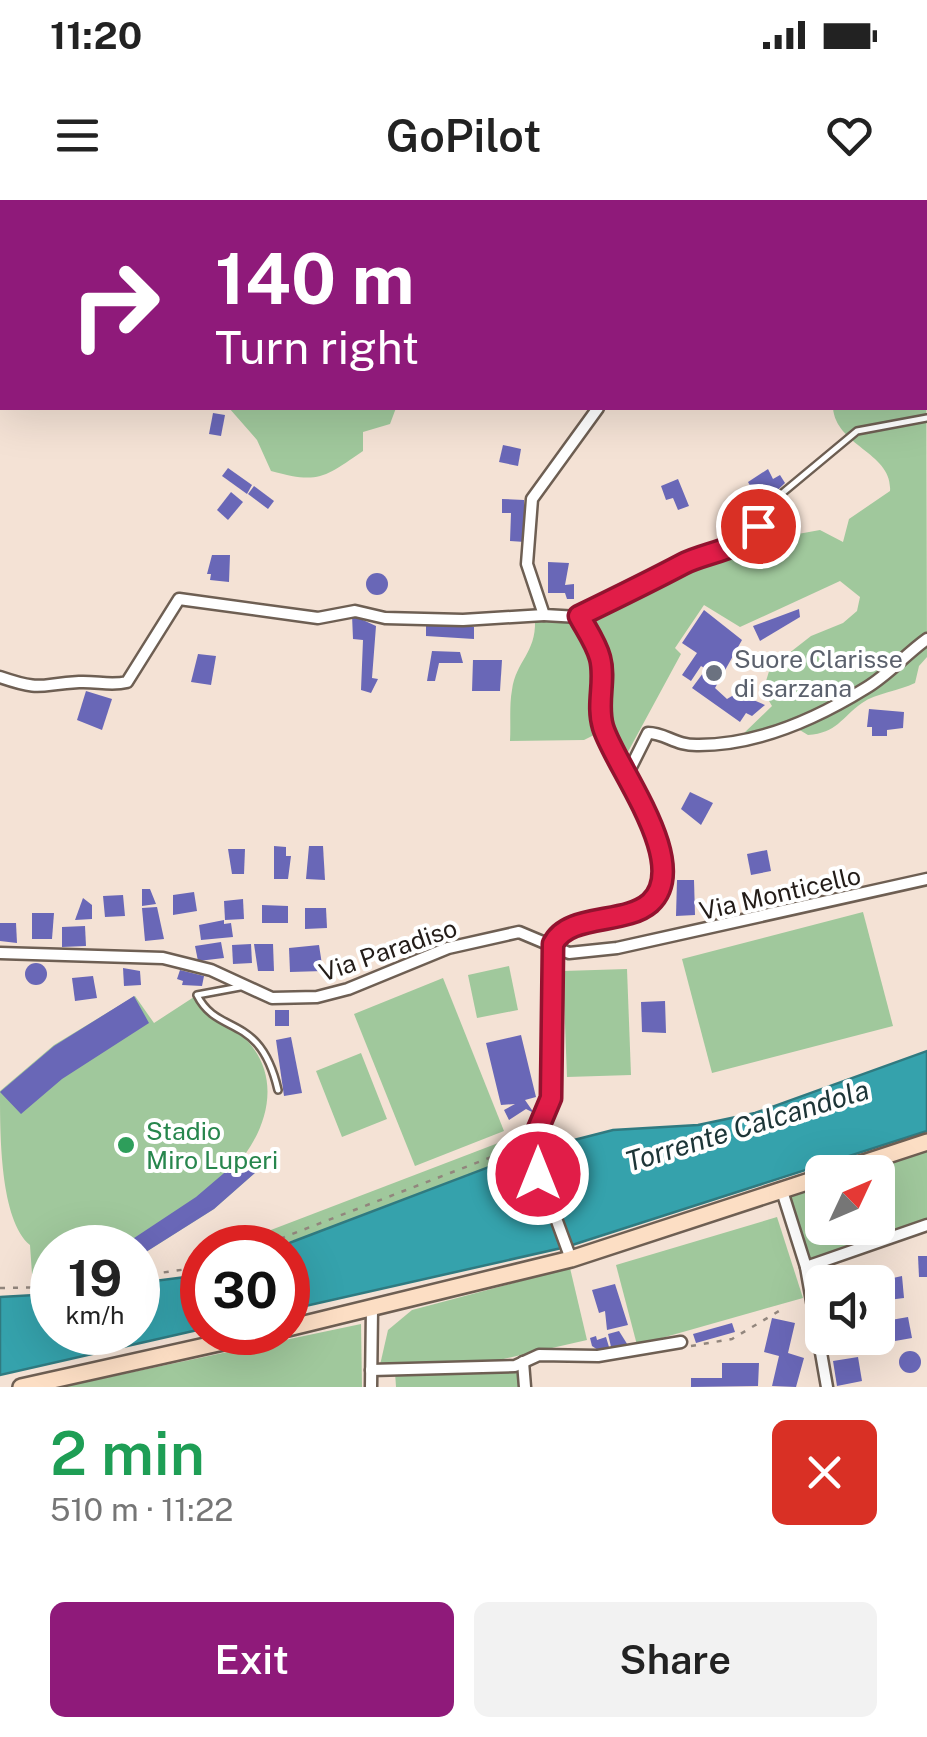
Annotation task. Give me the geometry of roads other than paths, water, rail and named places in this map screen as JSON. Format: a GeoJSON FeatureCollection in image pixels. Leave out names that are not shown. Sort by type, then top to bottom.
{"type":"FeatureCollection","features":[{"type":"Feature","properties":{"kind":"street"},"geometry":{"type":"LineString","coordinates":[[544,615],[527,564],[532,500],[597,410]]}},
{"type":"Feature","properties":{"kind":"street"},"geometry":{"type":"LineString","coordinates":[[0,677],[37,690],[82,681],[110,686],[128,682],[179,600],[318,618],[354,611],[385,618],[463,620],[579,616],[600,656],[603,727],[628,772],[655,838],[658,892],[645,907],[574,928],[553,944],[551,1098],[530,1148],[571,1259]]}},
{"type":"Feature","properties":{"kind":"street"},"geometry":{"type":"LineString","coordinates":[[628,772],[648,733],[674,745],[704,746],[756,738],[795,726],[870,685],[927,640]]}},
{"type":"Feature","properties":{"kind":"street","name":"Via Monticello"},"geometry":{"type":"LineString","coordinates":[[553,944],[575,953],[636,944],[927,879]]}},
{"type":"Feature","properties":{"kind":"street","name":"Via Paradiso"},"geometry":{"type":"LineString","coordinates":[[0,953],[163,958],[211,970],[272,998],[317,997],[348,989],[448,948],[504,934],[519,932],[553,944]]}},
{"type":"Feature","properties":{"kind":"street"},"geometry":{"type":"LineString","coordinates":[[888,1155],[927,1142]]}},
{"type":"Feature","properties":{"kind":"street"},"geometry":{"type":"LineString","coordinates":[[310,1323],[571,1259],[805,1183]]}},
{"type":"Feature","properties":{"kind":"street"},"geometry":{"type":"LineString","coordinates":[[782,1191],[805,1265]]}},
{"type":"Feature","properties":{"kind":"street"},"geometry":{"type":"LineString","coordinates":[[812,1265],[927,1225]]}},
{"type":"Feature","properties":{"kind":"street"},"geometry":{"type":"LineString","coordinates":[[371,1387],[372,1309]]}},
{"type":"Feature","properties":{"kind":"street"},"geometry":{"type":"LineString","coordinates":[[371,1370],[515,1366],[539,1355],[638,1352],[680,1342]]}},
{"type":"Feature","properties":{"kind":"street"},"geometry":{"type":"LineString","coordinates":[[21,1387],[180,1352]]}},
{"type":"Feature","properties":{"kind":"street"},"geometry":{"type":"LineString","coordinates":[[821,1355],[826,1387]]}},
{"type":"Feature","properties":{"kind":"street"},"geometry":{"type":"LineString","coordinates":[[523,1362],[525,1387]]}},
{"type":"Feature","properties":{"kind":"lane"},"geometry":{"type":"LineString","coordinates":[[579,616],[628,596],[680,565],[746,539],[768,505],[857,431],[927,418]]}},
{"type":"Feature","properties":{"kind":"lane"},"geometry":{"type":"LineString","coordinates":[[243,987],[197,995],[207,1011],[258,1042],[271,1061],[278,1090]]}},
{"type":"Feature","properties":{"kind":"water","name":"Torrente Calcandola"},"geometry":{"type":"Polygon","coordinates":[[[927,1051],[927,1131],[852,1155],[805,1155],[805,1170],[566,1247],[310,1305],[310,1235],[531,1151],[613,1130],[698,1125],[755,1113],[927,1051]]]}},
{"type":"Feature","properties":{"kind":"water"},"geometry":{"type":"Polygon","coordinates":[[[180,1278],[180,1334],[160,1339],[160,1280],[180,1278]]]}},
{"type":"Feature","properties":{"kind":"water"},"geometry":{"type":"Polygon","coordinates":[[[30,1295],[30,1355],[88,1355],[0,1375],[0,1297],[30,1295]]]}},
{"type":"Feature","properties":{"kind":"place","name":"Suore Clarisse di sarzana"},"geometry":{"type":"Point","coordinates":[714,673]}},
{"type":"Feature","properties":{"kind":"place","name":"Stadio Miro Luperi"},"geometry":{"type":"Point","coordinates":[126,1145]}}]}
